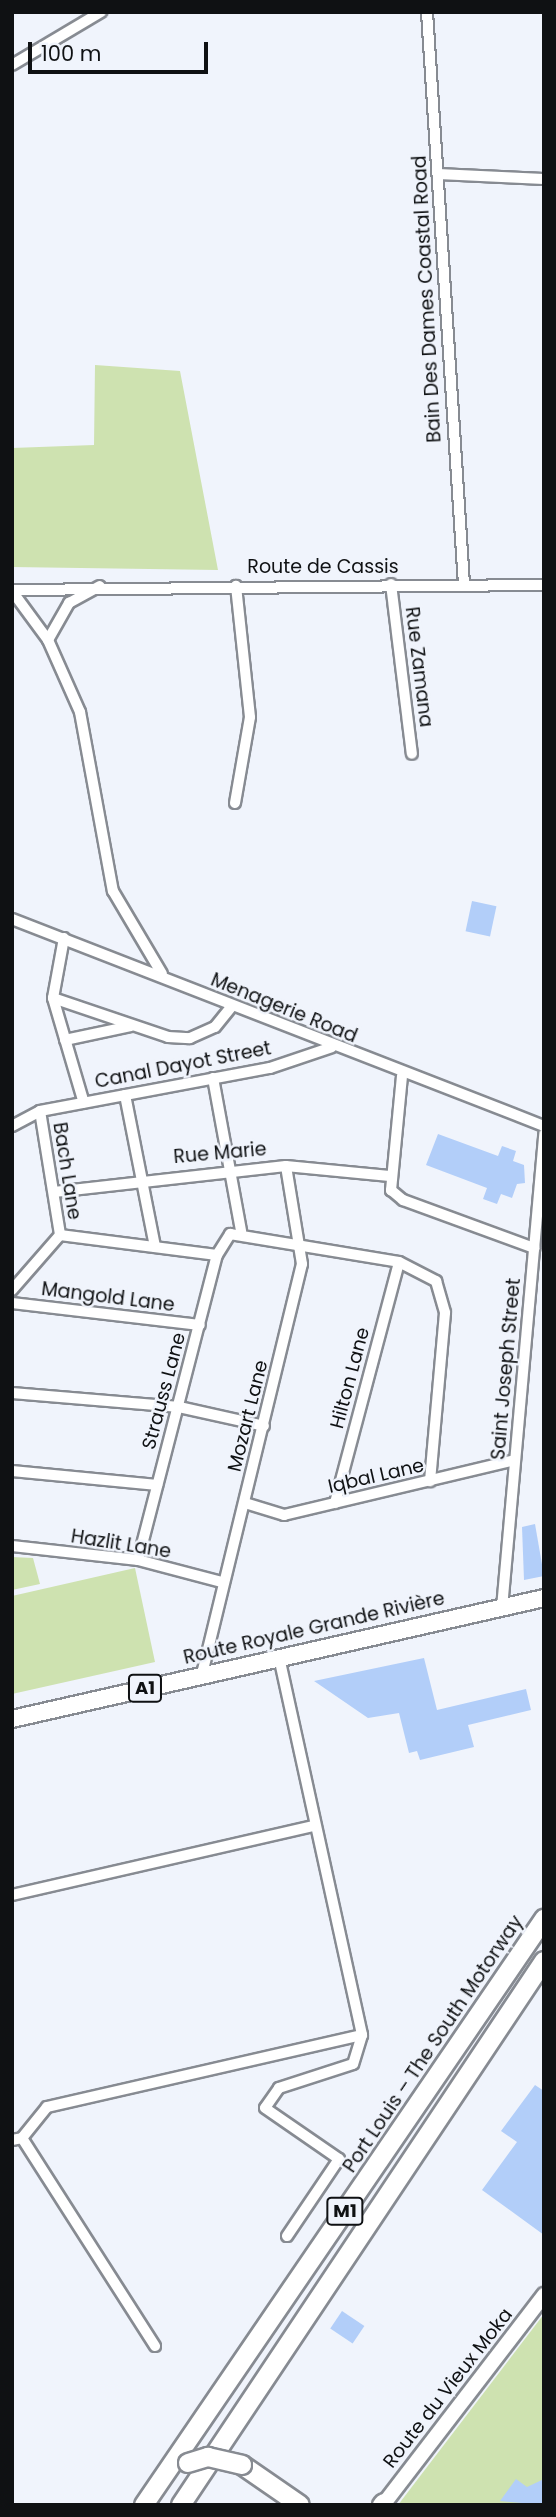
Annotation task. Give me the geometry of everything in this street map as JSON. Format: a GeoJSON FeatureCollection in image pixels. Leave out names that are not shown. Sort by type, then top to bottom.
{"type":"FeatureCollection","features":[{"type":"Feature","properties":{"kind":"highway","name":"Port Louis – The South Motorway"},"geometry":{"type":"LineString","coordinates":[[144,2505],[544,1919]]}},
{"type":"Feature","properties":{"kind":"highway","name":"M1"},"geometry":{"type":"LineString","coordinates":[[181,2505],[544,1961]]}},
{"type":"Feature","properties":{"kind":"highway"},"geometry":{"type":"LineString","coordinates":[[156,2505],[188,2463],[208,2456],[242,2465],[300,2505]]}},
{"type":"Feature","properties":{"kind":"main road","name":"Route Royale Grande Rivière"},"geometry":{"type":"LineString","coordinates":[[12,1719],[544,1598]]}},
{"type":"Feature","properties":{"kind":"main road","name":"Route du Vieux Moka"},"geometry":{"type":"LineString","coordinates":[[383,2504],[544,2295]]}},
{"type":"Feature","properties":{"kind":"street"},"geometry":{"type":"LineString","coordinates":[[12,65],[101,12]]}},
{"type":"Feature","properties":{"kind":"street","name":"Bain Des Dames Coastal Road"},"geometry":{"type":"LineString","coordinates":[[426,12],[464,584]]}},
{"type":"Feature","properties":{"kind":"street"},"geometry":{"type":"LineString","coordinates":[[438,174],[544,179]]}},
{"type":"Feature","properties":{"kind":"street","name":"Rue Zamana"},"geometry":{"type":"LineString","coordinates":[[391,584],[412,754]]}},
{"type":"Feature","properties":{"kind":"street"},"geometry":{"type":"LineString","coordinates":[[48,640],[69,603],[103,585]]}},
{"type":"Feature","properties":{"kind":"street","name":"Route de Cassis"},"geometry":{"type":"LineString","coordinates":[[12,590],[103,585],[544,585]]}},
{"type":"Feature","properties":{"kind":"street"},"geometry":{"type":"LineString","coordinates":[[235,803],[250,717],[236,586]]}},
{"type":"Feature","properties":{"kind":"street"},"geometry":{"type":"LineString","coordinates":[[12,590],[48,640],[80,712],[113,891],[162,974]]}},
{"type":"Feature","properties":{"kind":"street","name":"Menagerie Road"},"geometry":{"type":"LineString","coordinates":[[12,919],[162,974],[402,1076],[544,1126]]}},
{"type":"Feature","properties":{"kind":"street"},"geometry":{"type":"LineString","coordinates":[[64,938],[53,998],[84,1103]]}},
{"type":"Feature","properties":{"kind":"street"},"geometry":{"type":"LineString","coordinates":[[53,998],[134,1026],[190,1038],[222,1022],[232,1006]]}},
{"type":"Feature","properties":{"kind":"street"},"geometry":{"type":"LineString","coordinates":[[65,1040],[134,1026]]}},
{"type":"Feature","properties":{"kind":"street","name":"Canal Dayot Street"},"geometry":{"type":"LineString","coordinates":[[12,1126],[40,1111],[213,1079],[331,1047]]}},
{"type":"Feature","properties":{"kind":"street"},"geometry":{"type":"LineString","coordinates":[[402,1076],[390,1176],[391,1190],[403,1200],[534,1248]]}},
{"type":"Feature","properties":{"kind":"street"},"geometry":{"type":"LineString","coordinates":[[213,1079],[230,1169],[235,1233],[303,1242],[399,1262],[436,1281],[445,1313],[430,1481]]}},
{"type":"Feature","properties":{"kind":"street"},"geometry":{"type":"LineString","coordinates":[[125,1095],[155,1247]]}},
{"type":"Feature","properties":{"kind":"street","name":"Bach Lane"},"geometry":{"type":"LineString","coordinates":[[40,1111],[60,1235]]}},
{"type":"Feature","properties":{"kind":"street","name":"Saint Joseph Street"},"geometry":{"type":"LineString","coordinates":[[502,1608],[544,1134]]}},
{"type":"Feature","properties":{"kind":"street","name":"Rue Marie"},"geometry":{"type":"LineString","coordinates":[[54,1192],[230,1169],[286,1166],[390,1176]]}},
{"type":"Feature","properties":{"kind":"street","name":"Mozart Lane"},"geometry":{"type":"LineString","coordinates":[[202,1674],[222,1582],[264,1426],[303,1242],[286,1166]]}},
{"type":"Feature","properties":{"kind":"street","name":"Strauss Lane"},"geometry":{"type":"LineString","coordinates":[[138,1560],[217,1255],[235,1233]]}},
{"type":"Feature","properties":{"kind":"street"},"geometry":{"type":"LineString","coordinates":[[12,1290],[60,1235],[217,1255]]}},
{"type":"Feature","properties":{"kind":"street","name":"Hilton Lane"},"geometry":{"type":"LineString","coordinates":[[335,1503],[399,1262]]}},
{"type":"Feature","properties":{"kind":"street","name":"Mangold Lane"},"geometry":{"type":"LineString","coordinates":[[12,1303],[200,1325]]}},
{"type":"Feature","properties":{"kind":"street"},"geometry":{"type":"LineString","coordinates":[[12,1393],[179,1407],[264,1426]]}},
{"type":"Feature","properties":{"kind":"street","name":"Iqbal Lane"},"geometry":{"type":"LineString","coordinates":[[245,1503],[284,1515],[515,1460]]}},
{"type":"Feature","properties":{"kind":"street"},"geometry":{"type":"LineString","coordinates":[[12,1471],[157,1485]]}},
{"type":"Feature","properties":{"kind":"street","name":"Hazlit Lane"},"geometry":{"type":"LineString","coordinates":[[12,1546],[138,1560],[222,1582]]}},
{"type":"Feature","properties":{"kind":"street"},"geometry":{"type":"LineString","coordinates":[[279,1657],[313,1826],[362,2035],[353,2064],[279,2088],[265,2108],[339,2159],[287,2236]]}},
{"type":"Feature","properties":{"kind":"street"},"geometry":{"type":"LineString","coordinates":[[12,1895],[313,1826]]}},
{"type":"Feature","properties":{"kind":"street"},"geometry":{"type":"LineString","coordinates":[[155,2346],[17,2139],[47,2107],[362,2035]]}},
{"type":"Feature","properties":{"kind":"green space"},"geometry":{"type":"Polygon","coordinates":[[[95,365],[180,371],[218,570],[12,567],[12,448],[94,445],[95,365]]]}},
{"type":"Feature","properties":{"kind":"green space"},"geometry":{"type":"Polygon","coordinates":[[[12,1557],[33,1558],[40,1584],[12,1590],[12,1557]]]}},
{"type":"Feature","properties":{"kind":"green space"},"geometry":{"type":"Polygon","coordinates":[[[135,1568],[155,1662],[12,1694],[12,1596],[135,1568]]]}},
{"type":"Feature","properties":{"kind":"green space"},"geometry":{"type":"Polygon","coordinates":[[[544,2314],[544,2505],[398,2505],[544,2314]]]}},
{"type":"Feature","properties":{"kind":"building"},"geometry":{"type":"Polygon","coordinates":[[[472,901],[496,906],[490,937],[466,931],[472,901]]]}},
{"type":"Feature","properties":{"kind":"building"},"geometry":{"type":"Polygon","coordinates":[[[438,1134],[498,1156],[502,1146],[516,1151],[513,1161],[524,1165],[525,1183],[517,1184],[512,1198],[501,1194],[497,1204],[483,1199],[487,1188],[426,1165],[438,1134]]]}},
{"type":"Feature","properties":{"kind":"building"},"geometry":{"type":"Polygon","coordinates":[[[535,1524],[544,1576],[524,1580],[522,1527],[535,1524]]]}},
{"type":"Feature","properties":{"kind":"building"},"geometry":{"type":"Polygon","coordinates":[[[424,1658],[437,1710],[526,1689],[531,1710],[468,1725],[474,1747],[420,1760],[417,1751],[409,1753],[399,1713],[368,1718],[314,1681],[424,1658]]]}},
{"type":"Feature","properties":{"kind":"building"},"geometry":{"type":"Polygon","coordinates":[[[535,2085],[544,2091],[544,2235],[482,2190],[517,2142],[501,2131],[535,2085]]]}},
{"type":"Feature","properties":{"kind":"building"},"geometry":{"type":"Polygon","coordinates":[[[342,2311],[364,2326],[353,2344],[330,2328],[342,2311]]]}},
{"type":"Feature","properties":{"kind":"building"},"geometry":{"type":"Polygon","coordinates":[[[516,2479],[527,2487],[544,2479],[544,2505],[500,2501],[516,2479]]]}}]}
